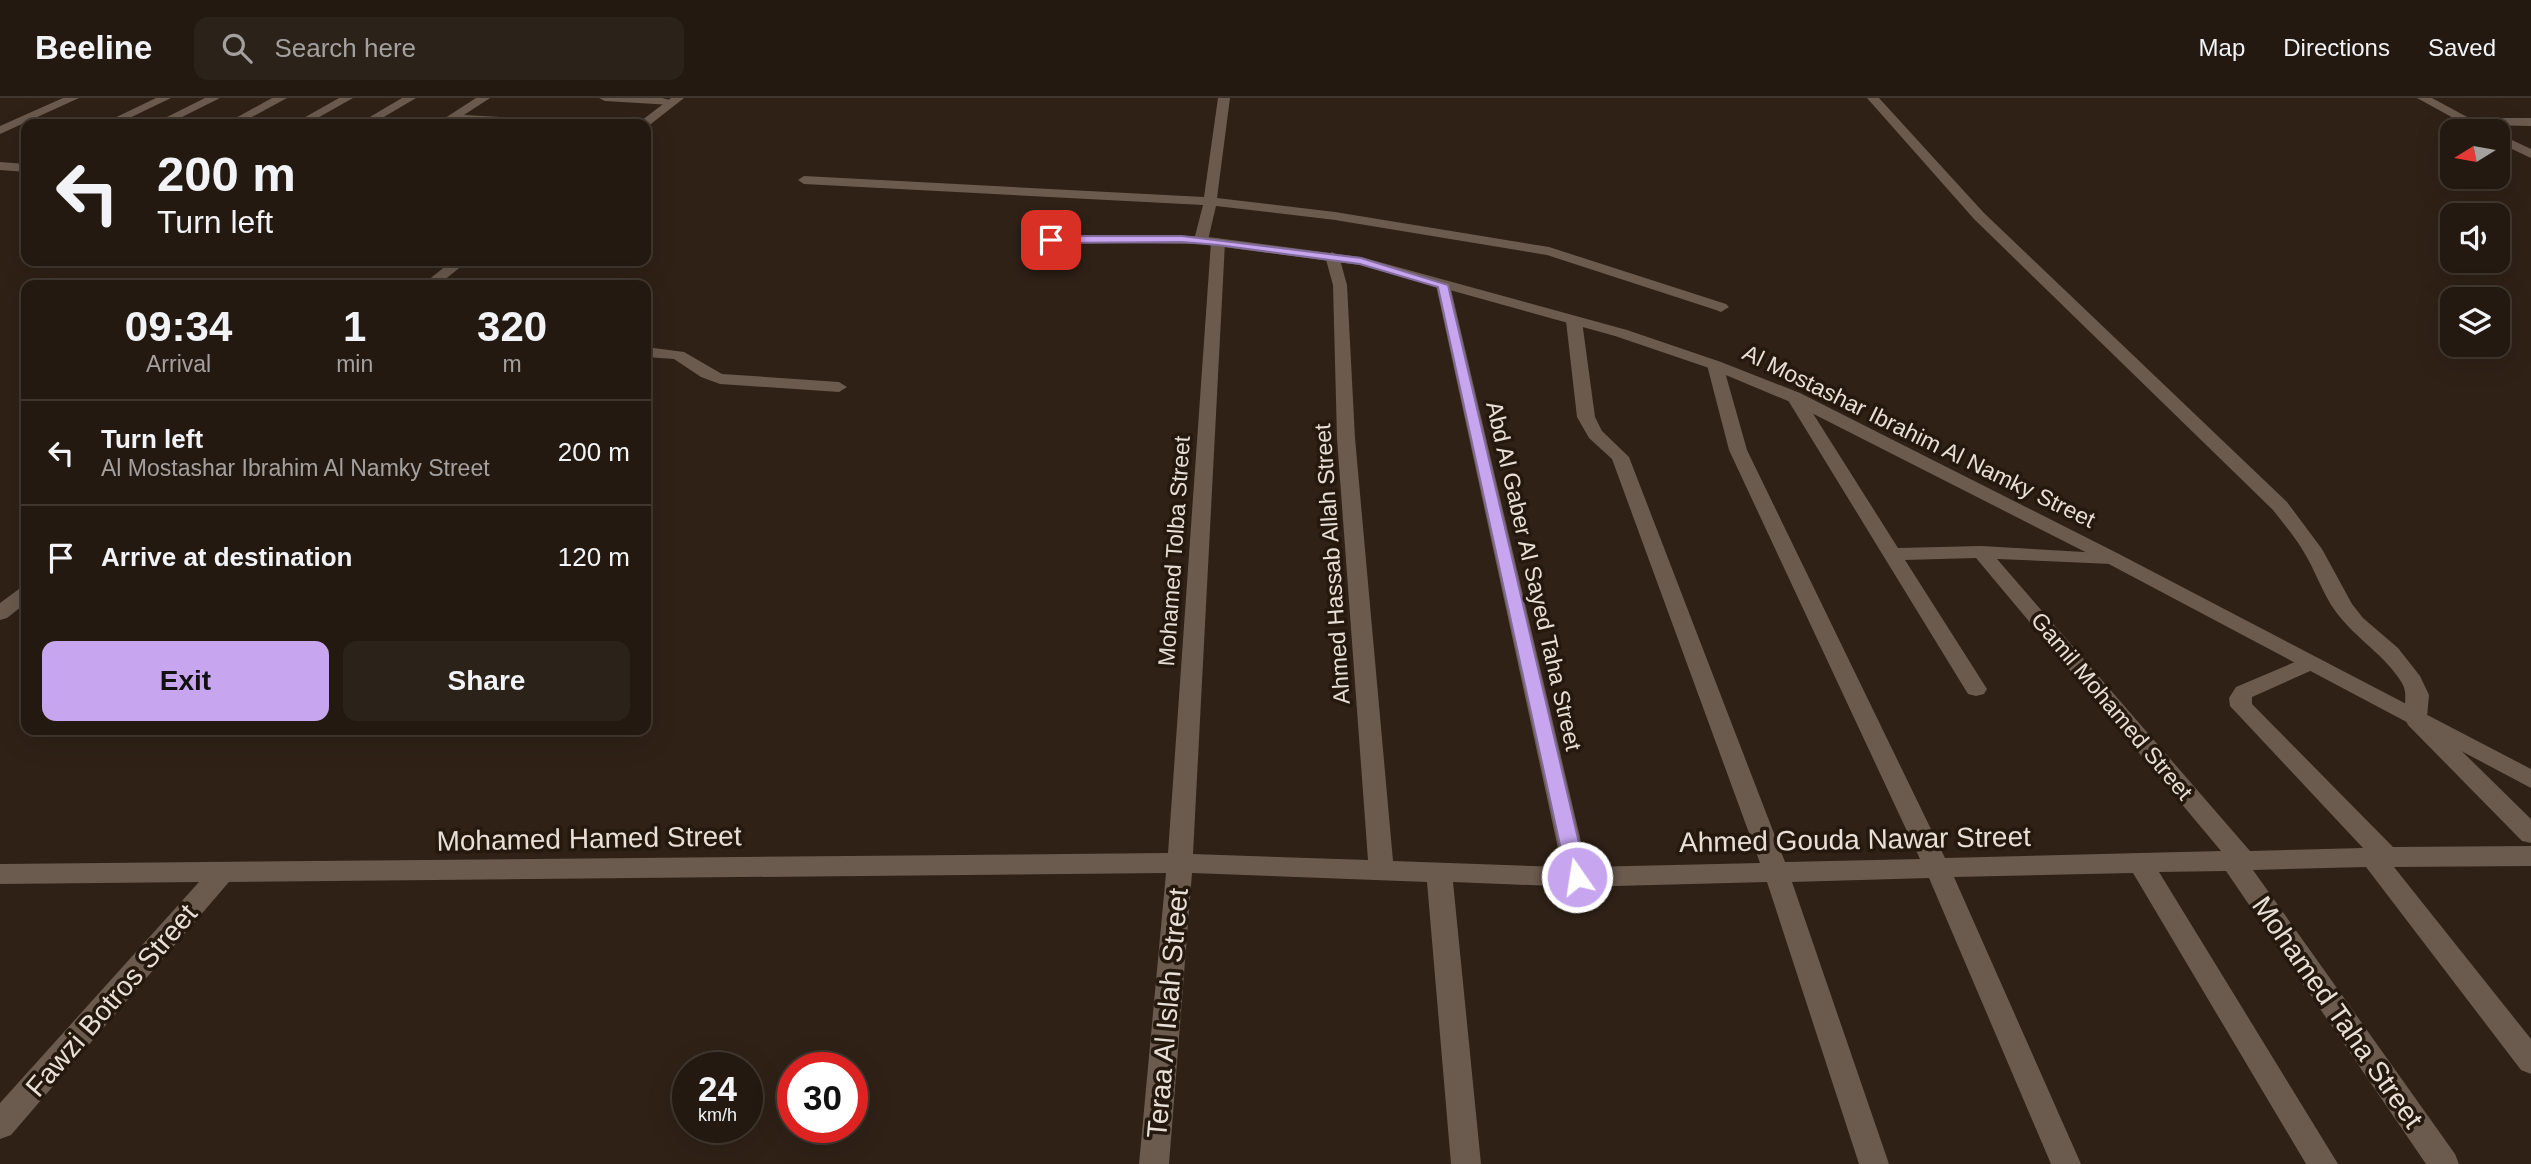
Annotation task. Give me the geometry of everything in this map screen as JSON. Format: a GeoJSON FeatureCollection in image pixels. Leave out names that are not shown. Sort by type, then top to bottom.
{"type":"FeatureCollection","features":[{"type":"Feature","properties":{"kind":"street"},"geometry":{"type":"LineString","coordinates":[[27,119],[73,98]]}},
{"type":"Feature","properties":{"kind":"street"},"geometry":{"type":"LineString","coordinates":[[119,119],[165,98]]}},
{"type":"Feature","properties":{"kind":"street"},"geometry":{"type":"LineString","coordinates":[[170,119],[214,98]]}},
{"type":"Feature","properties":{"kind":"street"},"geometry":{"type":"LineString","coordinates":[[241,119],[281,98]]}},
{"type":"Feature","properties":{"kind":"street"},"geometry":{"type":"LineString","coordinates":[[308,119],[347,98]]}},
{"type":"Feature","properties":{"kind":"street"},"geometry":{"type":"LineString","coordinates":[[373,119],[410,98]]}},
{"type":"Feature","properties":{"kind":"street"},"geometry":{"type":"LineString","coordinates":[[448,119],[484,98]]}},
{"type":"Feature","properties":{"kind":"street"},"geometry":{"type":"LineString","coordinates":[[605,98],[675,100]]}},
{"type":"Feature","properties":{"kind":"street","name":"Mohamed Tolba Street"},"geometry":{"type":"LineString","coordinates":[[1180,863],[1208,236],[1224,98]]}},
{"type":"Feature","properties":{"kind":"street"},"geometry":{"type":"LineString","coordinates":[[1873,98],[1979,216],[2280,506],[2312,549],[2343,607],[2356,623],[2390,653],[2412,681],[2418,695],[2416,719],[2531,834]]}},
{"type":"Feature","properties":{"kind":"street"},"geometry":{"type":"LineString","coordinates":[[2423,98],[2462,119]]}},
{"type":"Feature","properties":{"kind":"street"},"geometry":{"type":"LineString","coordinates":[[650,119],[675,100]]}},
{"type":"Feature","properties":{"kind":"street"},"geometry":{"type":"LineString","coordinates":[[0,131],[21,122]]}},
{"type":"Feature","properties":{"kind":"street"},"geometry":{"type":"LineString","coordinates":[[2510,122],[2531,122]]}},
{"type":"Feature","properties":{"kind":"street"},"geometry":{"type":"LineString","coordinates":[[0,131],[21,133]]}},
{"type":"Feature","properties":{"kind":"street"},"geometry":{"type":"LineString","coordinates":[[2525,148],[2531,155]]}},
{"type":"Feature","properties":{"kind":"street"},"geometry":{"type":"LineString","coordinates":[[0,166],[21,168]]}},
{"type":"Feature","properties":{"kind":"street"},"geometry":{"type":"LineString","coordinates":[[804,180],[1210,204],[1335,216],[1429,234],[1533,247],[1565,255],[1721,307]]}},
{"type":"Feature","properties":{"kind":"street","name":"Al Mostashar Ibrahim Al Namky Street"},"geometry":{"type":"LineString","coordinates":[[1035,239],[1208,236],[1332,256],[1390,267],[1715,365],[1794,397],[2112,558],[2531,779]]}},
{"type":"Feature","properties":{"kind":"street","name":"Ahmed Hassab Allah Street"},"geometry":{"type":"LineString","coordinates":[[1332,256],[1340,285],[1346,438],[1381,869]]}},
{"type":"Feature","properties":{"kind":"street"},"geometry":{"type":"LineString","coordinates":[[436,280],[454,266]]}},
{"type":"Feature","properties":{"kind":"street","name":"Abd Al Gaber Al Sayed Taha Street"},"geometry":{"type":"LineString","coordinates":[[1443,285],[1577,877]]}},
{"type":"Feature","properties":{"kind":"street"},"geometry":{"type":"LineString","coordinates":[[1574,321],[1586,417],[1595,433],[1620,457],[1777,874],[1874,1164]]}},
{"type":"Feature","properties":{"kind":"street"},"geometry":{"type":"LineString","coordinates":[[651,352],[678,355],[707,374],[720,379],[839,387]]}},
{"type":"Feature","properties":{"kind":"street"},"geometry":{"type":"LineString","coordinates":[[1715,365],[1738,450],[1938,870],[2066,1164]]}},
{"type":"Feature","properties":{"kind":"street"},"geometry":{"type":"LineString","coordinates":[[1794,397],[1976,689]]}},
{"type":"Feature","properties":{"kind":"street"},"geometry":{"type":"LineString","coordinates":[[1891,554],[1981,552],[2112,558]]}},
{"type":"Feature","properties":{"kind":"street","name":"Gamil Mohamed Street"},"geometry":{"type":"LineString","coordinates":[[1981,552],[2237,860]]}},
{"type":"Feature","properties":{"kind":"street"},"geometry":{"type":"LineString","coordinates":[[0,613],[21,597]]}},
{"type":"Feature","properties":{"kind":"street"},"geometry":{"type":"LineString","coordinates":[[2309,663],[2245,692],[2240,698],[2241,706],[2380,857],[2531,1061]]}},
{"type":"Feature","properties":{"kind":"street","name":"Ahmed Gouda Nawar Street"},"geometry":{"type":"LineString","coordinates":[[1180,863],[1577,877],[1938,870],[2237,860],[2531,856]]}},
{"type":"Feature","properties":{"kind":"street","name":"Mohamed Taha Street"},"geometry":{"type":"LineString","coordinates":[[2237,860],[2444,1164]]}},
{"type":"Feature","properties":{"kind":"street","name":"Mohamed Hamed Street"},"geometry":{"type":"LineString","coordinates":[[0,874],[1180,863]]}},
{"type":"Feature","properties":{"kind":"street","name":"Teraa Al Islah Street"},"geometry":{"type":"LineString","coordinates":[[1154,1164],[1180,863]]}},
{"type":"Feature","properties":{"kind":"street"},"geometry":{"type":"LineString","coordinates":[[2140,863],[2323,1164]]}},
{"type":"Feature","properties":{"kind":"street"},"geometry":{"type":"LineString","coordinates":[[1439,872],[1466,1164]]}},
{"type":"Feature","properties":{"kind":"street","name":"Fawzi Botros Street"},"geometry":{"type":"LineString","coordinates":[[0,1125],[221,874]]}},
{"type":"Feature","properties":{"kind":"route"},"geometry":{"type":"LineString","coordinates":[[1051,240],[1182,239],[1218,242],[1361,261],[1404,271],[1443,285],[1577,877]]}}]}
